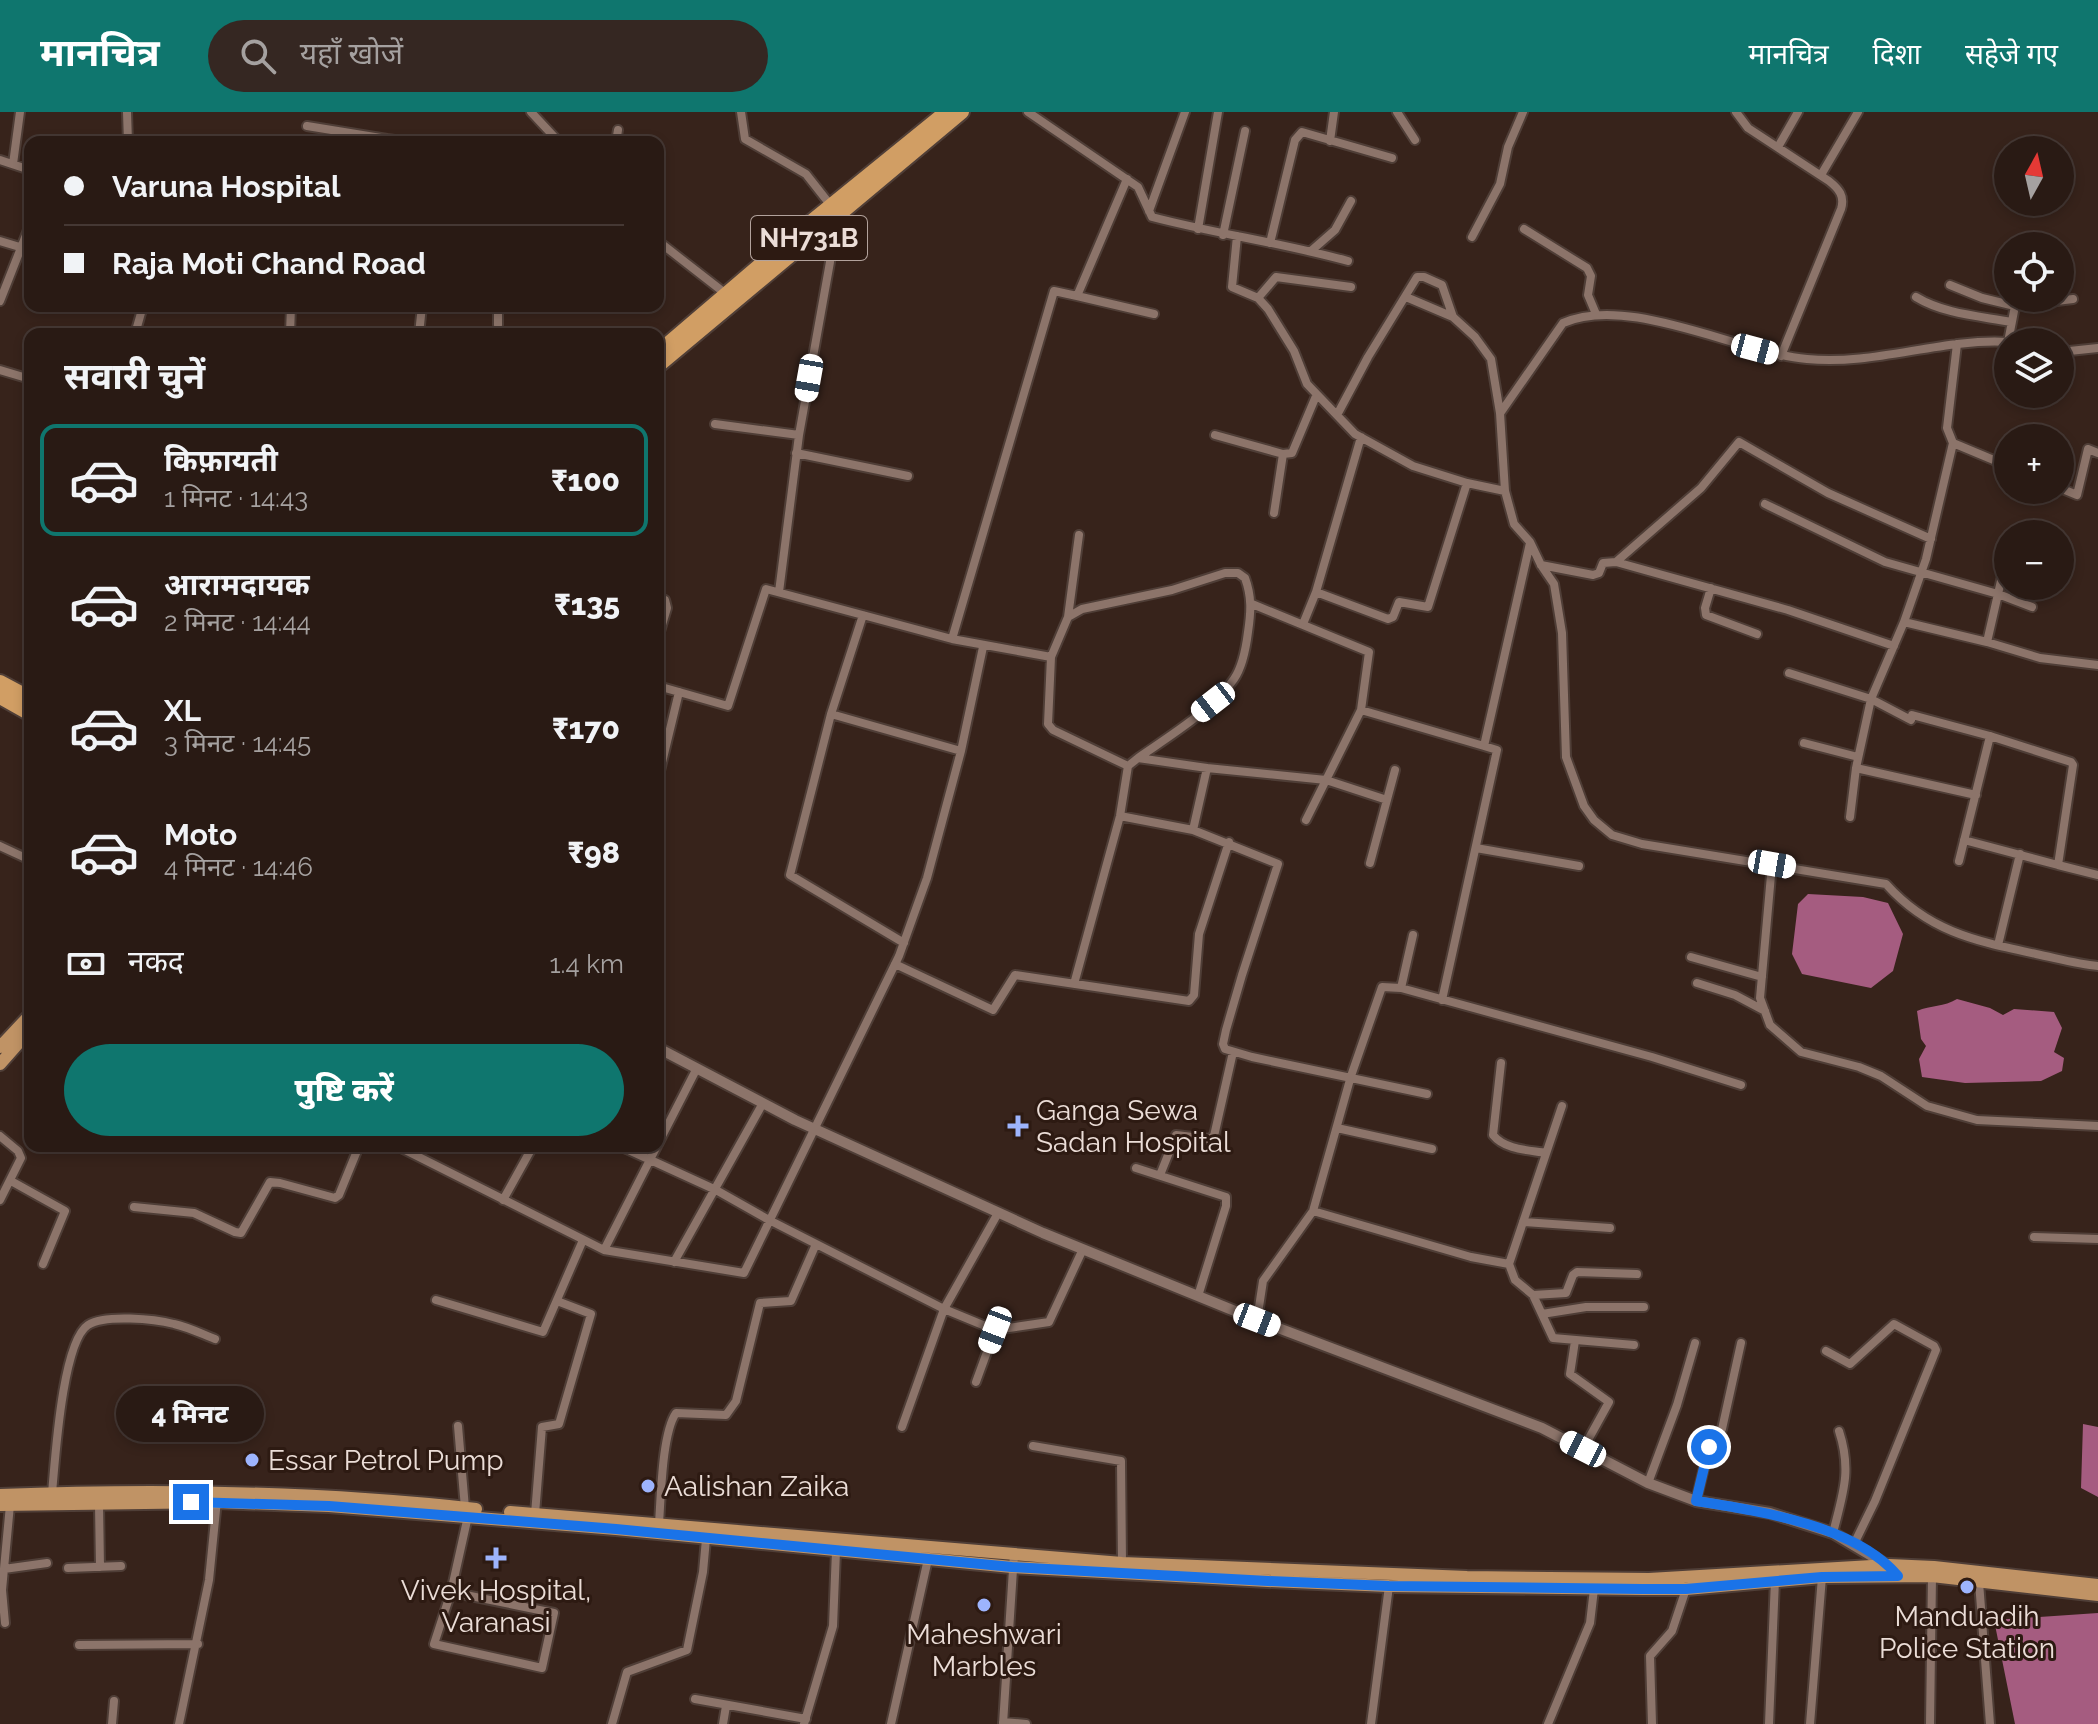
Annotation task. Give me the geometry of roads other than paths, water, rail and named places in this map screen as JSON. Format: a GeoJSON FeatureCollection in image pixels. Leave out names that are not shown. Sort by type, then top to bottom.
{"type":"FeatureCollection","features":[{"type":"Feature","properties":{"kind":"highway","name":"NH731B"},"geometry":{"type":"LineString","coordinates":[[920,140],[946,112]]}},
{"type":"Feature","properties":{"kind":"highway","name":"NH731B"},"geometry":{"type":"LineString","coordinates":[[664,347],[920,140],[962,112]]}},
{"type":"Feature","properties":{"kind":"highway","name":"NH731B"},"geometry":{"type":"LineString","coordinates":[[664,361],[832,212]]}},
{"type":"Feature","properties":{"kind":"highway"},"geometry":{"type":"LineString","coordinates":[[0,682],[24,695]]}},
{"type":"Feature","properties":{"kind":"highway"},"geometry":{"type":"LineString","coordinates":[[0,697],[24,711]]}},
{"type":"Feature","properties":{"kind":"main road"},"geometry":{"type":"LineString","coordinates":[[0,1047],[24,1021]]}},
{"type":"Feature","properties":{"kind":"main road"},"geometry":{"type":"LineString","coordinates":[[0,1064],[24,1040]]}},
{"type":"Feature","properties":{"kind":"main road"},"geometry":{"type":"LineString","coordinates":[[0,1495],[52,1493],[218,1497],[329,1506],[535,1514],[659,1523],[1013,1561],[1389,1586],[1686,1589],[1822,1577],[1932,1576],[2098,1595]]}},
{"type":"Feature","properties":{"kind":"main road"},"geometry":{"type":"LineString","coordinates":[[5,1505],[99,1504],[218,1497]]}},
{"type":"Feature","properties":{"kind":"main road"},"geometry":{"type":"LineString","coordinates":[[467,1512],[706,1539],[928,1559],[1122,1563],[1467,1577],[1649,1579],[1889,1565],[2098,1585]]}},
{"type":"Feature","properties":{"kind":"street"},"geometry":{"type":"LineString","coordinates":[[13,164],[20,112]]}},
{"type":"Feature","properties":{"kind":"street"},"geometry":{"type":"LineString","coordinates":[[127,112],[128,136]]}},
{"type":"Feature","properties":{"kind":"street"},"geometry":{"type":"LineString","coordinates":[[531,112],[553,136]]}},
{"type":"Feature","properties":{"kind":"street"},"geometry":{"type":"LineString","coordinates":[[741,112],[745,139],[806,174],[832,212],[830,262],[796,453],[779,592]]}},
{"type":"Feature","properties":{"kind":"street"},"geometry":{"type":"LineString","coordinates":[[1028,112],[1138,187],[1152,217],[1348,261]]}},
{"type":"Feature","properties":{"kind":"street"},"geometry":{"type":"LineString","coordinates":[[1149,211],[1185,112]]}},
{"type":"Feature","properties":{"kind":"street"},"geometry":{"type":"LineString","coordinates":[[1198,229],[1218,112]]}},
{"type":"Feature","properties":{"kind":"street"},"geometry":{"type":"LineString","coordinates":[[1330,141],[1334,112]]}},
{"type":"Feature","properties":{"kind":"street"},"geometry":{"type":"LineString","coordinates":[[1397,112],[1415,140]]}},
{"type":"Feature","properties":{"kind":"street"},"geometry":{"type":"LineString","coordinates":[[1472,237],[1500,184],[1508,147],[1523,112]]}},
{"type":"Feature","properties":{"kind":"street"},"geometry":{"type":"LineString","coordinates":[[1736,112],[1748,128],[1837,187],[1843,203],[1781,356]]}},
{"type":"Feature","properties":{"kind":"street"},"geometry":{"type":"LineString","coordinates":[[1778,147],[1798,112]]}},
{"type":"Feature","properties":{"kind":"street"},"geometry":{"type":"LineString","coordinates":[[1821,175],[1858,112]]}},
{"type":"Feature","properties":{"kind":"street"},"geometry":{"type":"LineString","coordinates":[[307,126],[364,136]]}},
{"type":"Feature","properties":{"kind":"street"},"geometry":{"type":"LineString","coordinates":[[617,136],[618,130]]}},
{"type":"Feature","properties":{"kind":"street"},"geometry":{"type":"LineString","coordinates":[[1223,235],[1245,131]]}},
{"type":"Feature","properties":{"kind":"street"},"geometry":{"type":"LineString","coordinates":[[1270,243],[1295,140],[1302,132],[1392,158]]}},
{"type":"Feature","properties":{"kind":"street"},"geometry":{"type":"LineString","coordinates":[[0,160],[24,168]]}},
{"type":"Feature","properties":{"kind":"street"},"geometry":{"type":"LineString","coordinates":[[1077,296],[1127,179]]}},
{"type":"Feature","properties":{"kind":"street"},"geometry":{"type":"LineString","coordinates":[[1311,251],[1335,230],[1351,201]]}},
{"type":"Feature","properties":{"kind":"street"},"geometry":{"type":"LineString","coordinates":[[1524,229],[1587,268],[1591,276],[1588,295],[1596,314]]}},
{"type":"Feature","properties":{"kind":"street"},"geometry":{"type":"LineString","coordinates":[[1237,236],[1232,287],[1258,298],[1268,309],[1294,351],[1307,384],[1316,396],[1361,437],[1413,466],[1505,491]]}},
{"type":"Feature","properties":{"kind":"street"},"geometry":{"type":"LineString","coordinates":[[0,241],[23,248]]}},
{"type":"Feature","properties":{"kind":"street"},"geometry":{"type":"LineString","coordinates":[[0,301],[24,245]]}},
{"type":"Feature","properties":{"kind":"street"},"geometry":{"type":"LineString","coordinates":[[664,246],[726,294]]}},
{"type":"Feature","properties":{"kind":"street"},"geometry":{"type":"LineString","coordinates":[[1258,298],[1276,277],[1351,287]]}},
{"type":"Feature","properties":{"kind":"street"},"geometry":{"type":"LineString","coordinates":[[1337,415],[1417,277],[1424,277],[1444,288],[1453,317]]}},
{"type":"Feature","properties":{"kind":"street"},"geometry":{"type":"LineString","coordinates":[[1950,285],[1994,301]]}},
{"type":"Feature","properties":{"kind":"street"},"geometry":{"type":"LineString","coordinates":[[952,639],[1054,291],[1154,314]]}},
{"type":"Feature","properties":{"kind":"street"},"geometry":{"type":"LineString","coordinates":[[1406,297],[1453,317],[1475,337],[1491,359],[1500,413],[1505,491],[1514,524],[1530,542],[1554,584],[1562,633],[1566,757],[1584,806],[1594,820],[1612,835],[1642,844],[1886,884],[1905,905],[1933,924],[1977,941],[2098,966]]}},
{"type":"Feature","properties":{"kind":"street"},"geometry":{"type":"LineString","coordinates":[[1916,297],[1946,310],[2011,322]]}},
{"type":"Feature","properties":{"kind":"street"},"geometry":{"type":"LineString","coordinates":[[498,312],[498,325]]}},
{"type":"Feature","properties":{"kind":"street"},"geometry":{"type":"LineString","coordinates":[[2010,328],[2014,312]]}},
{"type":"Feature","properties":{"kind":"street"},"geometry":{"type":"LineString","coordinates":[[1500,413],[1563,323],[1580,316],[1596,314],[1651,321],[1781,356],[1811,359],[1842,359],[1957,344],[1994,343]]}},
{"type":"Feature","properties":{"kind":"street"},"geometry":{"type":"LineString","coordinates":[[1850,817],[1856,768],[1871,699],[1921,574],[1953,443],[1947,428],[1957,344]]}},
{"type":"Feature","properties":{"kind":"street"},"geometry":{"type":"LineString","coordinates":[[2074,351],[2098,348]]}},
{"type":"Feature","properties":{"kind":"street"},"geometry":{"type":"LineString","coordinates":[[0,370],[24,377]]}},
{"type":"Feature","properties":{"kind":"street"},"geometry":{"type":"LineString","coordinates":[[1215,435],[1287,455],[1295,451],[1316,396]]}},
{"type":"Feature","properties":{"kind":"street"},"geometry":{"type":"LineString","coordinates":[[715,424],[799,435]]}},
{"type":"Feature","properties":{"kind":"street"},"geometry":{"type":"LineString","coordinates":[[1303,624],[1316,592],[1361,437]]}},
{"type":"Feature","properties":{"kind":"street"},"geometry":{"type":"LineString","coordinates":[[1616,562],[1701,488],[1739,442],[1828,493],[1931,539]]}},
{"type":"Feature","properties":{"kind":"street"},"geometry":{"type":"LineString","coordinates":[[1953,443],[1994,460]]}},
{"type":"Feature","properties":{"kind":"street"},"geometry":{"type":"LineString","coordinates":[[2074,494],[2077,495],[2088,449],[2098,453]]}},
{"type":"Feature","properties":{"kind":"street"},"geometry":{"type":"LineString","coordinates":[[796,453],[908,476]]}},
{"type":"Feature","properties":{"kind":"street"},"geometry":{"type":"LineString","coordinates":[[1274,513],[1283,454]]}},
{"type":"Feature","properties":{"kind":"street"},"geometry":{"type":"LineString","coordinates":[[1316,592],[1388,619],[1393,617],[1399,602],[1428,607],[1467,483]]}},
{"type":"Feature","properties":{"kind":"street"},"geometry":{"type":"LineString","coordinates":[[1765,504],[1885,562],[1994,593]]}},
{"type":"Feature","properties":{"kind":"street"},"geometry":{"type":"LineString","coordinates":[[1079,535],[1068,617],[1051,657],[1048,724],[1053,730],[1128,766]]}},
{"type":"Feature","properties":{"kind":"street"},"geometry":{"type":"LineString","coordinates":[[1484,746],[1530,542]]}},
{"type":"Feature","properties":{"kind":"street"},"geometry":{"type":"LineString","coordinates":[[1541,565],[1593,575],[1599,573],[1603,563],[1616,562],[1788,610],[1894,646]]}},
{"type":"Feature","properties":{"kind":"street"},"geometry":{"type":"LineString","coordinates":[[1068,617],[1082,609],[1172,590],[1232,571],[1245,578],[1252,604],[1246,651],[1234,679],[1213,702],[1128,766],[1120,816],[1074,984]]}},
{"type":"Feature","properties":{"kind":"street"},"geometry":{"type":"LineString","coordinates":[[1711,588],[1706,615],[1757,634]]}},
{"type":"Feature","properties":{"kind":"street"},"geometry":{"type":"LineString","coordinates":[[664,688],[728,706],[766,589],[983,647],[1051,657]]}},
{"type":"Feature","properties":{"kind":"street"},"geometry":{"type":"LineString","coordinates":[[1987,642],[1997,600]]}},
{"type":"Feature","properties":{"kind":"street"},"geometry":{"type":"LineString","coordinates":[[2014,600],[2032,607]]}},
{"type":"Feature","properties":{"kind":"street"},"geometry":{"type":"LineString","coordinates":[[1252,604],[1369,652],[1361,710],[1306,820]]}},
{"type":"Feature","properties":{"kind":"street"},"geometry":{"type":"LineString","coordinates":[[863,615],[831,714],[790,875],[904,943]]}},
{"type":"Feature","properties":{"kind":"street"},"geometry":{"type":"LineString","coordinates":[[1904,622],[2040,658],[2098,665]]}},
{"type":"Feature","properties":{"kind":"street"},"geometry":{"type":"LineString","coordinates":[[409,1152],[604,1250],[744,1273],[904,943],[927,878],[961,751],[983,647]]}},
{"type":"Feature","properties":{"kind":"street"},"geometry":{"type":"LineString","coordinates":[[1789,673],[1871,699],[1912,717],[1990,736],[2067,760],[2073,765],[2058,865]]}},
{"type":"Feature","properties":{"kind":"street"},"geometry":{"type":"LineString","coordinates":[[664,754],[679,692]]}},
{"type":"Feature","properties":{"kind":"street"},"geometry":{"type":"LineString","coordinates":[[1361,710],[1497,750],[1442,1000]]}},
{"type":"Feature","properties":{"kind":"street"},"geometry":{"type":"LineString","coordinates":[[831,714],[961,751]]}},
{"type":"Feature","properties":{"kind":"street"},"geometry":{"type":"LineString","coordinates":[[1959,861],[1990,736]]}},
{"type":"Feature","properties":{"kind":"street"},"geometry":{"type":"LineString","coordinates":[[1804,743],[1858,757]]}},
{"type":"Feature","properties":{"kind":"street"},"geometry":{"type":"LineString","coordinates":[[1138,758],[1326,780],[1387,800]]}},
{"type":"Feature","properties":{"kind":"street"},"geometry":{"type":"LineString","coordinates":[[1193,830],[1207,768]]}},
{"type":"Feature","properties":{"kind":"street"},"geometry":{"type":"LineString","coordinates":[[1856,768],[1976,795]]}},
{"type":"Feature","properties":{"kind":"street"},"geometry":{"type":"LineString","coordinates":[[1370,863],[1395,770]]}},
{"type":"Feature","properties":{"kind":"street"},"geometry":{"type":"LineString","coordinates":[[1120,816],[1193,830],[1278,864],[1223,1047],[1233,1052],[1427,1094]]}},
{"type":"Feature","properties":{"kind":"street"},"geometry":{"type":"LineString","coordinates":[[1964,840],[2098,875]]}},
{"type":"Feature","properties":{"kind":"street"},"geometry":{"type":"LineString","coordinates":[[895,964],[993,1010],[1015,975],[1192,999],[1199,934],[1229,842]]}},
{"type":"Feature","properties":{"kind":"street"},"geometry":{"type":"LineString","coordinates":[[0,846],[24,857]]}},
{"type":"Feature","properties":{"kind":"street"},"geometry":{"type":"LineString","coordinates":[[1476,848],[1579,866]]}},
{"type":"Feature","properties":{"kind":"street"},"geometry":{"type":"LineString","coordinates":[[1998,945],[2020,854]]}},
{"type":"Feature","properties":{"kind":"street"},"geometry":{"type":"LineString","coordinates":[[1772,864],[1760,998],[1770,1025],[1801,1052],[1859,1067],[1881,1076],[1927,1106],[1977,1120],[2098,1126]]}},
{"type":"Feature","properties":{"kind":"street"},"geometry":{"type":"LineString","coordinates":[[1401,988],[1413,935]]}},
{"type":"Feature","properties":{"kind":"street"},"geometry":{"type":"LineString","coordinates":[[1691,957],[1762,977]]}},
{"type":"Feature","properties":{"kind":"street"},"geometry":{"type":"LineString","coordinates":[[1697,983],[1735,995],[1765,1011]]}},
{"type":"Feature","properties":{"kind":"street"},"geometry":{"type":"LineString","coordinates":[[1257,1320],[1263,1281],[1313,1211],[1351,1076],[1382,987],[1401,988],[1652,1057],[1741,1085]]}},
{"type":"Feature","properties":{"kind":"street"},"geometry":{"type":"LineString","coordinates":[[664,1051],[814,1129],[998,1213],[1257,1320],[1542,1428],[1648,1483],[1696,1501],[1770,1513],[1833,1533],[1889,1565],[1898,1576]]}},
{"type":"Feature","properties":{"kind":"street"},"geometry":{"type":"LineString","coordinates":[[1160,1175],[1176,1135],[1213,1139],[1233,1052]]}},
{"type":"Feature","properties":{"kind":"street"},"geometry":{"type":"LineString","coordinates":[[1501,1063],[1493,1135],[1498,1142],[1511,1147],[1546,1153]]}},
{"type":"Feature","properties":{"kind":"street"},"geometry":{"type":"LineString","coordinates":[[664,1133],[697,1068]]}},
{"type":"Feature","properties":{"kind":"street"},"geometry":{"type":"LineString","coordinates":[[674,1262],[763,1103]]}},
{"type":"Feature","properties":{"kind":"street"},"geometry":{"type":"LineString","coordinates":[[1562,1106],[1509,1264],[1515,1280],[1533,1295],[1553,1338],[1634,1345]]}},
{"type":"Feature","properties":{"kind":"street"},"geometry":{"type":"LineString","coordinates":[[1337,1128],[1432,1149]]}},
{"type":"Feature","properties":{"kind":"street"},"geometry":{"type":"LineString","coordinates":[[0,1136],[21,1154],[0,1200]]}},
{"type":"Feature","properties":{"kind":"street"},"geometry":{"type":"LineString","coordinates":[[134,1207],[194,1213],[241,1233],[270,1182],[335,1198],[357,1152]]}},
{"type":"Feature","properties":{"kind":"street"},"geometry":{"type":"LineString","coordinates":[[503,1200],[530,1152]]}},
{"type":"Feature","properties":{"kind":"street"},"geometry":{"type":"LineString","coordinates":[[634,1152],[716,1190],[944,1309],[995,1330],[1049,1322],[1083,1249]]}},
{"type":"Feature","properties":{"kind":"street"},"geometry":{"type":"LineString","coordinates":[[604,1250],[654,1152]]}},
{"type":"Feature","properties":{"kind":"street"},"geometry":{"type":"LineString","coordinates":[[1136,1168],[1226,1197],[1226,1206],[1198,1296]]}},
{"type":"Feature","properties":{"kind":"street"},"geometry":{"type":"LineString","coordinates":[[11,1181],[65,1211],[43,1264]]}},
{"type":"Feature","properties":{"kind":"street"},"geometry":{"type":"LineString","coordinates":[[1313,1211],[1471,1257],[1509,1264]]}},
{"type":"Feature","properties":{"kind":"street"},"geometry":{"type":"LineString","coordinates":[[902,1427],[944,1309],[998,1213]]}},
{"type":"Feature","properties":{"kind":"street"},"geometry":{"type":"LineString","coordinates":[[1523,1222],[1610,1228]]}},
{"type":"Feature","properties":{"kind":"street"},"geometry":{"type":"LineString","coordinates":[[2034,1237],[2098,1239]]}},
{"type":"Feature","properties":{"kind":"street"},"geometry":{"type":"LineString","coordinates":[[436,1300],[543,1332],[583,1240]]}},
{"type":"Feature","properties":{"kind":"street"},"geometry":{"type":"LineString","coordinates":[[659,1523],[672,1418],[676,1413],[726,1415],[736,1401],[760,1303],[791,1301],[816,1244]]}},
{"type":"Feature","properties":{"kind":"street"},"geometry":{"type":"LineString","coordinates":[[1533,1295],[1566,1293],[1577,1272],[1637,1274]]}},
{"type":"Feature","properties":{"kind":"street"},"geometry":{"type":"LineString","coordinates":[[535,1514],[542,1427],[559,1424],[591,1314],[557,1301]]}},
{"type":"Feature","properties":{"kind":"street"},"geometry":{"type":"LineString","coordinates":[[1542,1314],[1586,1307],[1644,1307]]}},
{"type":"Feature","properties":{"kind":"street"},"geometry":{"type":"LineString","coordinates":[[52,1493],[60,1402],[77,1341],[86,1326],[104,1319],[174,1324],[215,1339]]}},
{"type":"Feature","properties":{"kind":"street"},"geometry":{"type":"LineString","coordinates":[[1826,1351],[1850,1364],[1894,1324],[1936,1350],[1875,1501],[1854,1544]]}},
{"type":"Feature","properties":{"kind":"street"},"geometry":{"type":"LineString","coordinates":[[976,1382],[995,1330]]}},
{"type":"Feature","properties":{"kind":"street"},"geometry":{"type":"LineString","coordinates":[[1575,1341],[1570,1374],[1609,1402],[1583,1449]]}},
{"type":"Feature","properties":{"kind":"street"},"geometry":{"type":"LineString","coordinates":[[1648,1483],[1677,1405],[1695,1343]]}},
{"type":"Feature","properties":{"kind":"street"},"geometry":{"type":"LineString","coordinates":[[1696,1501],[1709,1447],[1722,1429],[1741,1343]]}},
{"type":"Feature","properties":{"kind":"street"},"geometry":{"type":"LineString","coordinates":[[451,1592],[554,1613],[542,1668],[434,1644],[451,1592],[467,1512],[458,1426]]}},
{"type":"Feature","properties":{"kind":"street"},"geometry":{"type":"LineString","coordinates":[[1833,1533],[1847,1462],[1839,1431]]}},
{"type":"Feature","properties":{"kind":"street"},"geometry":{"type":"LineString","coordinates":[[1033,1446],[1121,1461],[1122,1563]]}},
{"type":"Feature","properties":{"kind":"street"},"geometry":{"type":"LineString","coordinates":[[179,1724],[209,1580],[218,1497]]}},
{"type":"Feature","properties":{"kind":"street"},"geometry":{"type":"LineString","coordinates":[[99,1504],[100,1567]]}},
{"type":"Feature","properties":{"kind":"street"},"geometry":{"type":"LineString","coordinates":[[5,1505],[2,1600],[5,1623]]}},
{"type":"Feature","properties":{"kind":"street"},"geometry":{"type":"LineString","coordinates":[[612,1724],[627,1672],[687,1650],[703,1572],[706,1539]]}},
{"type":"Feature","properties":{"kind":"street"},"geometry":{"type":"LineString","coordinates":[[695,1699],[805,1721],[833,1626],[836,1551]]}},
{"type":"Feature","properties":{"kind":"street"},"geometry":{"type":"LineString","coordinates":[[891,1724],[928,1559]]}},
{"type":"Feature","properties":{"kind":"street"},"geometry":{"type":"LineString","coordinates":[[1013,1561],[1003,1723],[1026,1724]]}},
{"type":"Feature","properties":{"kind":"street"},"geometry":{"type":"LineString","coordinates":[[4,1569],[47,1563]]}},
{"type":"Feature","properties":{"kind":"street"},"geometry":{"type":"LineString","coordinates":[[68,1568],[121,1566]]}},
{"type":"Feature","properties":{"kind":"street"},"geometry":{"type":"LineString","coordinates":[[1930,1724],[1932,1576]]}},
{"type":"Feature","properties":{"kind":"street"},"geometry":{"type":"LineString","coordinates":[[1810,1724],[1822,1577]]}},
{"type":"Feature","properties":{"kind":"street"},"geometry":{"type":"LineString","coordinates":[[1769,1724],[1775,1580]]}},
{"type":"Feature","properties":{"kind":"street"},"geometry":{"type":"LineString","coordinates":[[1979,1582],[1990,1724]]}},
{"type":"Feature","properties":{"kind":"street"},"geometry":{"type":"LineString","coordinates":[[1371,1724],[1389,1586]]}},
{"type":"Feature","properties":{"kind":"street"},"geometry":{"type":"LineString","coordinates":[[1548,1724],[1590,1623],[1594,1589]]}},
{"type":"Feature","properties":{"kind":"street"},"geometry":{"type":"LineString","coordinates":[[1652,1724],[1650,1656],[1672,1631],[1686,1589]]}},
{"type":"Feature","properties":{"kind":"street"},"geometry":{"type":"LineString","coordinates":[[79,1645],[198,1644]]}},
{"type":"Feature","properties":{"kind":"street"},"geometry":{"type":"LineString","coordinates":[[112,1724],[114,1701]]}},
{"type":"Feature","properties":{"kind":"street"},"geometry":{"type":"LineString","coordinates":[[723,1724],[726,1706]]}},
{"type":"Feature","properties":{"kind":"place","name":"Ganga Sewa Sadan Hospital"},"geometry":{"type":"Point","coordinates":[1018,1126]}},
{"type":"Feature","properties":{"kind":"place","name":"Essar Petrol Pump"},"geometry":{"type":"Point","coordinates":[252,1460]}},
{"type":"Feature","properties":{"kind":"place","name":"Aalishan Zaika"},"geometry":{"type":"Point","coordinates":[648,1486]}},
{"type":"Feature","properties":{"kind":"place","name":"Vivek Hospital, Varanasi"},"geometry":{"type":"Point","coordinates":[496,1558]}},
{"type":"Feature","properties":{"kind":"place","name":"Manduadih Police Station"},"geometry":{"type":"Point","coordinates":[1967,1587]}},
{"type":"Feature","properties":{"kind":"place","name":"Maheshwari Marbles"},"geometry":{"type":"Point","coordinates":[984,1605]}}]}
